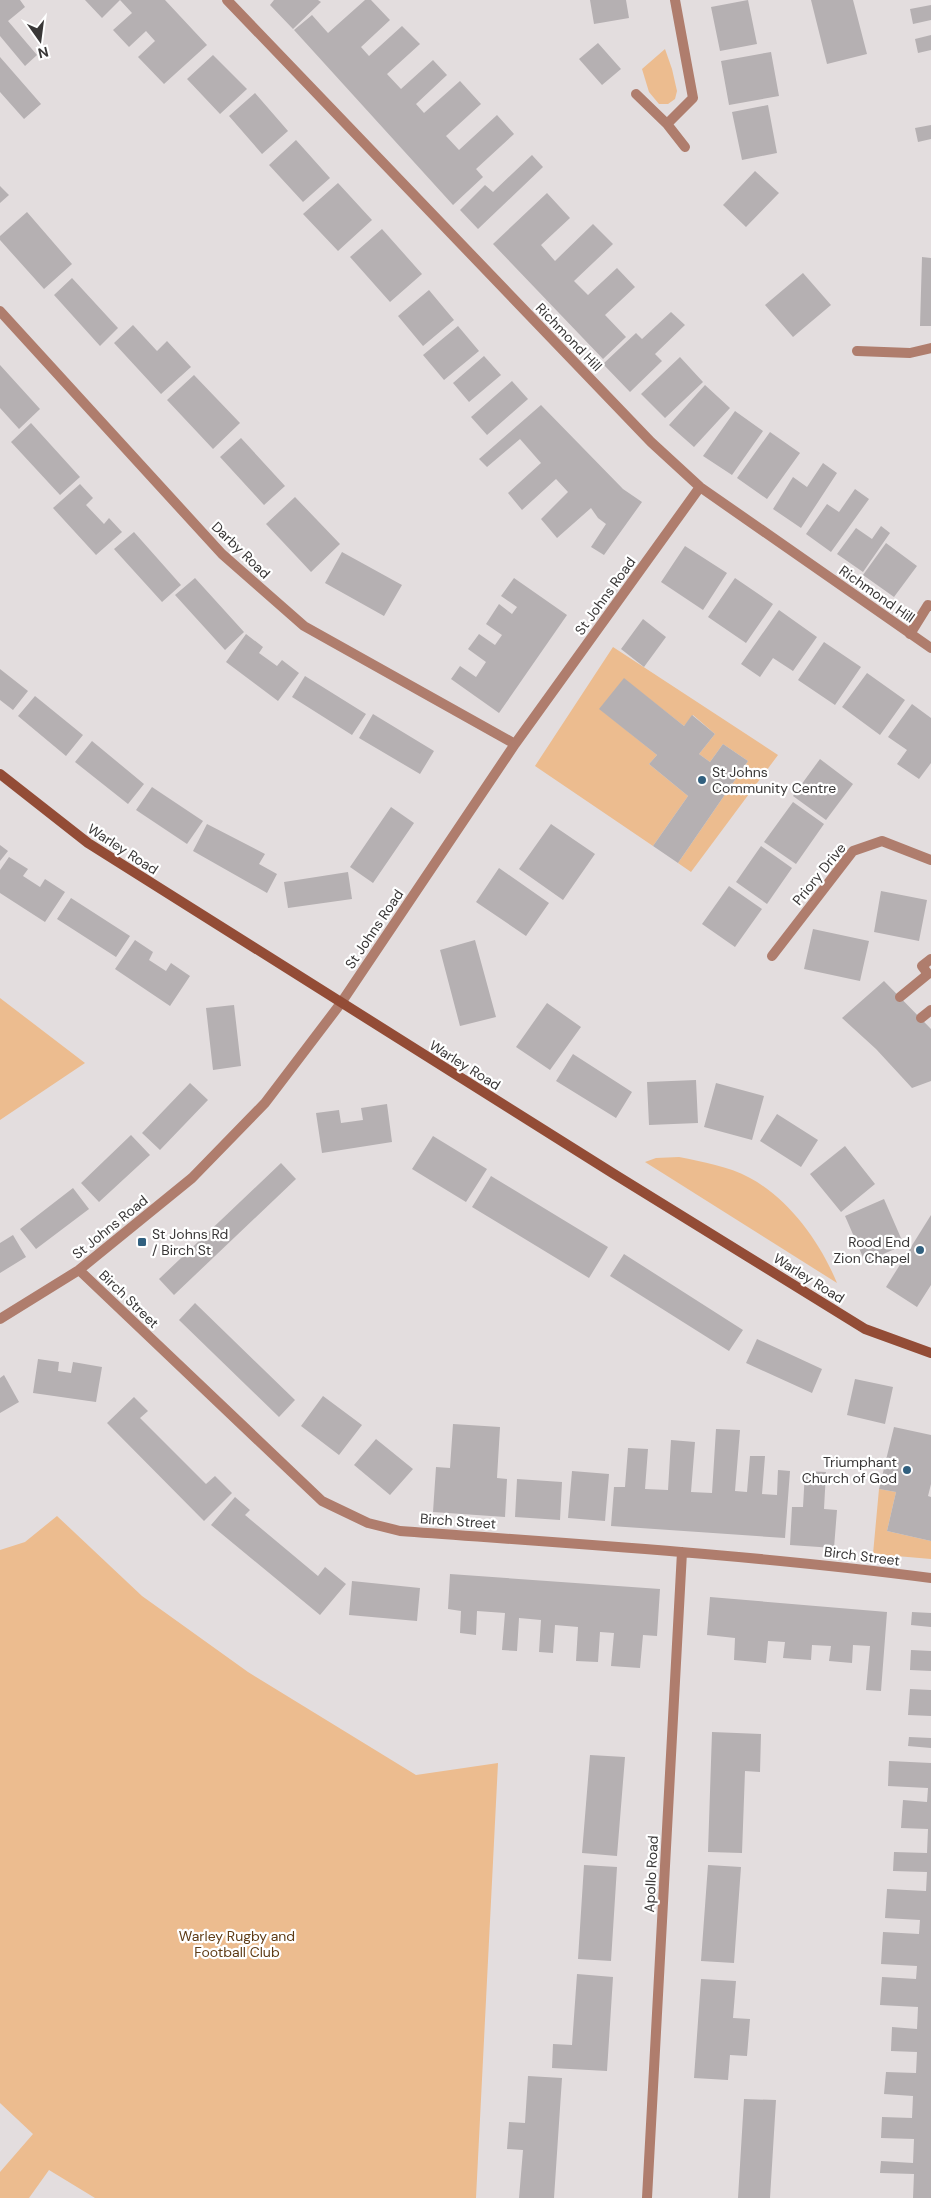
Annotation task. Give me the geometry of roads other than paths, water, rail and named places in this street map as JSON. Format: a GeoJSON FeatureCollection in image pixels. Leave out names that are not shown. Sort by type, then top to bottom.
{"type":"FeatureCollection","features":[{"type":"Feature","properties":{"kind":"street","name":"Richmond Hill"},"geometry":{"type":"LineString","coordinates":[[227,0],[651,442],[700,487],[931,648]]}},
{"type":"Feature","properties":{"kind":"street"},"geometry":{"type":"LineString","coordinates":[[666,124],[693,98],[675,0]]}},
{"type":"Feature","properties":{"kind":"street"},"geometry":{"type":"LineString","coordinates":[[636,94],[666,124],[685,148]]}},
{"type":"Feature","properties":{"kind":"street","name":"Darby Road"},"geometry":{"type":"LineString","coordinates":[[0,311],[222,554],[304,626],[515,744]]}},
{"type":"Feature","properties":{"kind":"street"},"geometry":{"type":"LineString","coordinates":[[857,351],[910,352],[931,348]]}},
{"type":"Feature","properties":{"kind":"street","name":"St Johns Road"},"geometry":{"type":"LineString","coordinates":[[0,1319],[79,1270],[192,1178],[265,1103],[341,1003],[515,744],[700,487]]}},
{"type":"Feature","properties":{"kind":"street"},"geometry":{"type":"LineString","coordinates":[[910,634],[928,605],[931,606]]}},
{"type":"Feature","properties":{"kind":"street","name":"Warley Road"},"geometry":{"type":"LineString","coordinates":[[0,774],[88,844],[865,1329],[931,1353]]}},
{"type":"Feature","properties":{"kind":"street","name":"Priory Drive"},"geometry":{"type":"LineString","coordinates":[[772,956],[853,851],[882,841],[931,860]]}},
{"type":"Feature","properties":{"kind":"street"},"geometry":{"type":"LineString","coordinates":[[900,997],[930,975],[922,966],[931,959]]}},
{"type":"Feature","properties":{"kind":"street"},"geometry":{"type":"LineString","coordinates":[[921,1018],[931,1010]]}},
{"type":"Feature","properties":{"kind":"street","name":"Birch Street"},"geometry":{"type":"LineString","coordinates":[[79,1270],[322,1501],[368,1523],[400,1530],[682,1552],[844,1567],[931,1578]]}},
{"type":"Feature","properties":{"kind":"street","name":"Apollo Road"},"geometry":{"type":"LineString","coordinates":[[647,2198],[682,1552]]}},
{"type":"Feature","properties":{"kind":"place","name":"St Johns Community Centre"},"geometry":{"type":"Point","coordinates":[702,780]}},
{"type":"Feature","properties":{"kind":"place","name":"St Johns Rd / Birch St"},"geometry":{"type":"Point","coordinates":[142,1242]}},
{"type":"Feature","properties":{"kind":"place","name":"Rood End Zion Chapel"},"geometry":{"type":"Point","coordinates":[920,1250]}},
{"type":"Feature","properties":{"kind":"place","name":"Triumphant Church of God"},"geometry":{"type":"Point","coordinates":[907,1470]}},
{"type":"Feature","properties":{"kind":"park label","name":"Warley Rugby and Football Club"},"geometry":{"type":"Point","coordinates":[237,1944]}}]}
